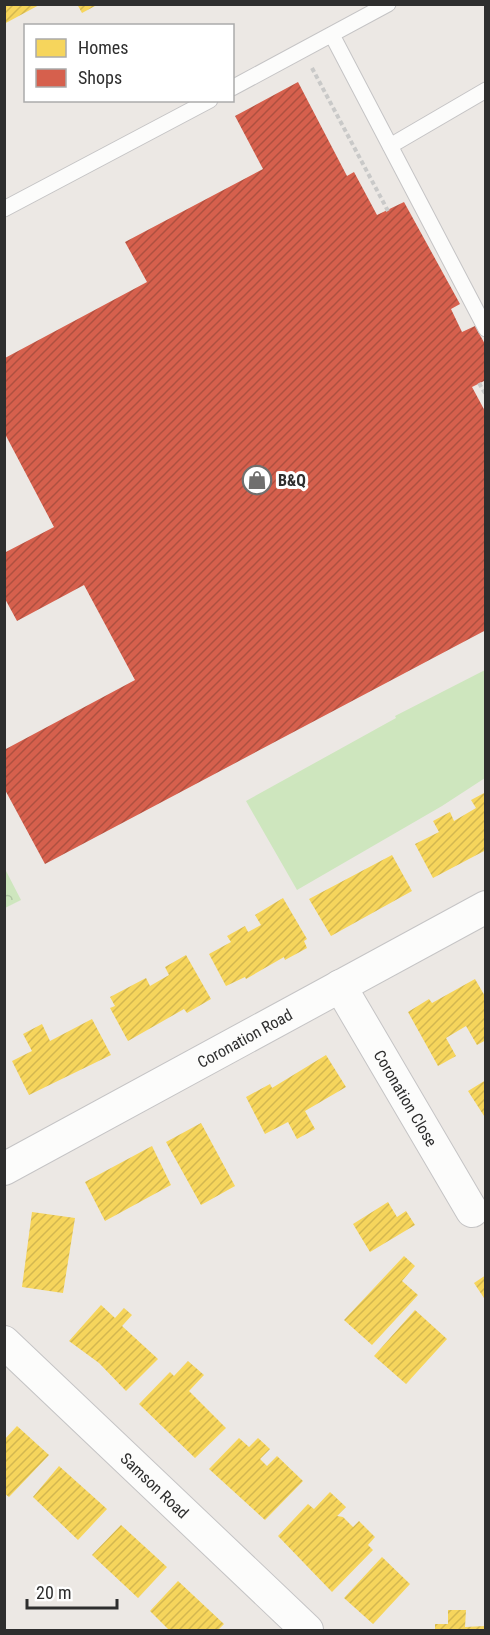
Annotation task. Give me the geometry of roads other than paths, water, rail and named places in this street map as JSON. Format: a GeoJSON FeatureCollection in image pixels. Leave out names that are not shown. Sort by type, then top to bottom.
{"type":"FeatureCollection","features":[{"type":"Feature","properties":{"kind":"street","name":"Coronation Road"},"geometry":{"type":"LineString","coordinates":[[4,1169],[486,907]]}},
{"type":"Feature","properties":{"kind":"street","name":"Coronation Close"},"geometry":{"type":"LineString","coordinates":[[340,986],[472,1211]]}},
{"type":"Feature","properties":{"kind":"street","name":"Samson Road"},"geometry":{"type":"LineString","coordinates":[[4,1342],[307,1630]]}},
{"type":"Feature","properties":{"kind":"lane"},"geometry":{"type":"LineString","coordinates":[[234,87],[388,4]]}},
{"type":"Feature","properties":{"kind":"lane"},"geometry":{"type":"LineString","coordinates":[[332,35],[486,329]]}},
{"type":"Feature","properties":{"kind":"lane"},"geometry":{"type":"LineString","coordinates":[[390,146],[486,90]]}},
{"type":"Feature","properties":{"kind":"lane"},"geometry":{"type":"LineString","coordinates":[[4,209],[206,102]]}},
{"type":"Feature","properties":{"kind":"place","name":"B&Q"},"geometry":{"type":"Point","coordinates":[257,480]}}]}
